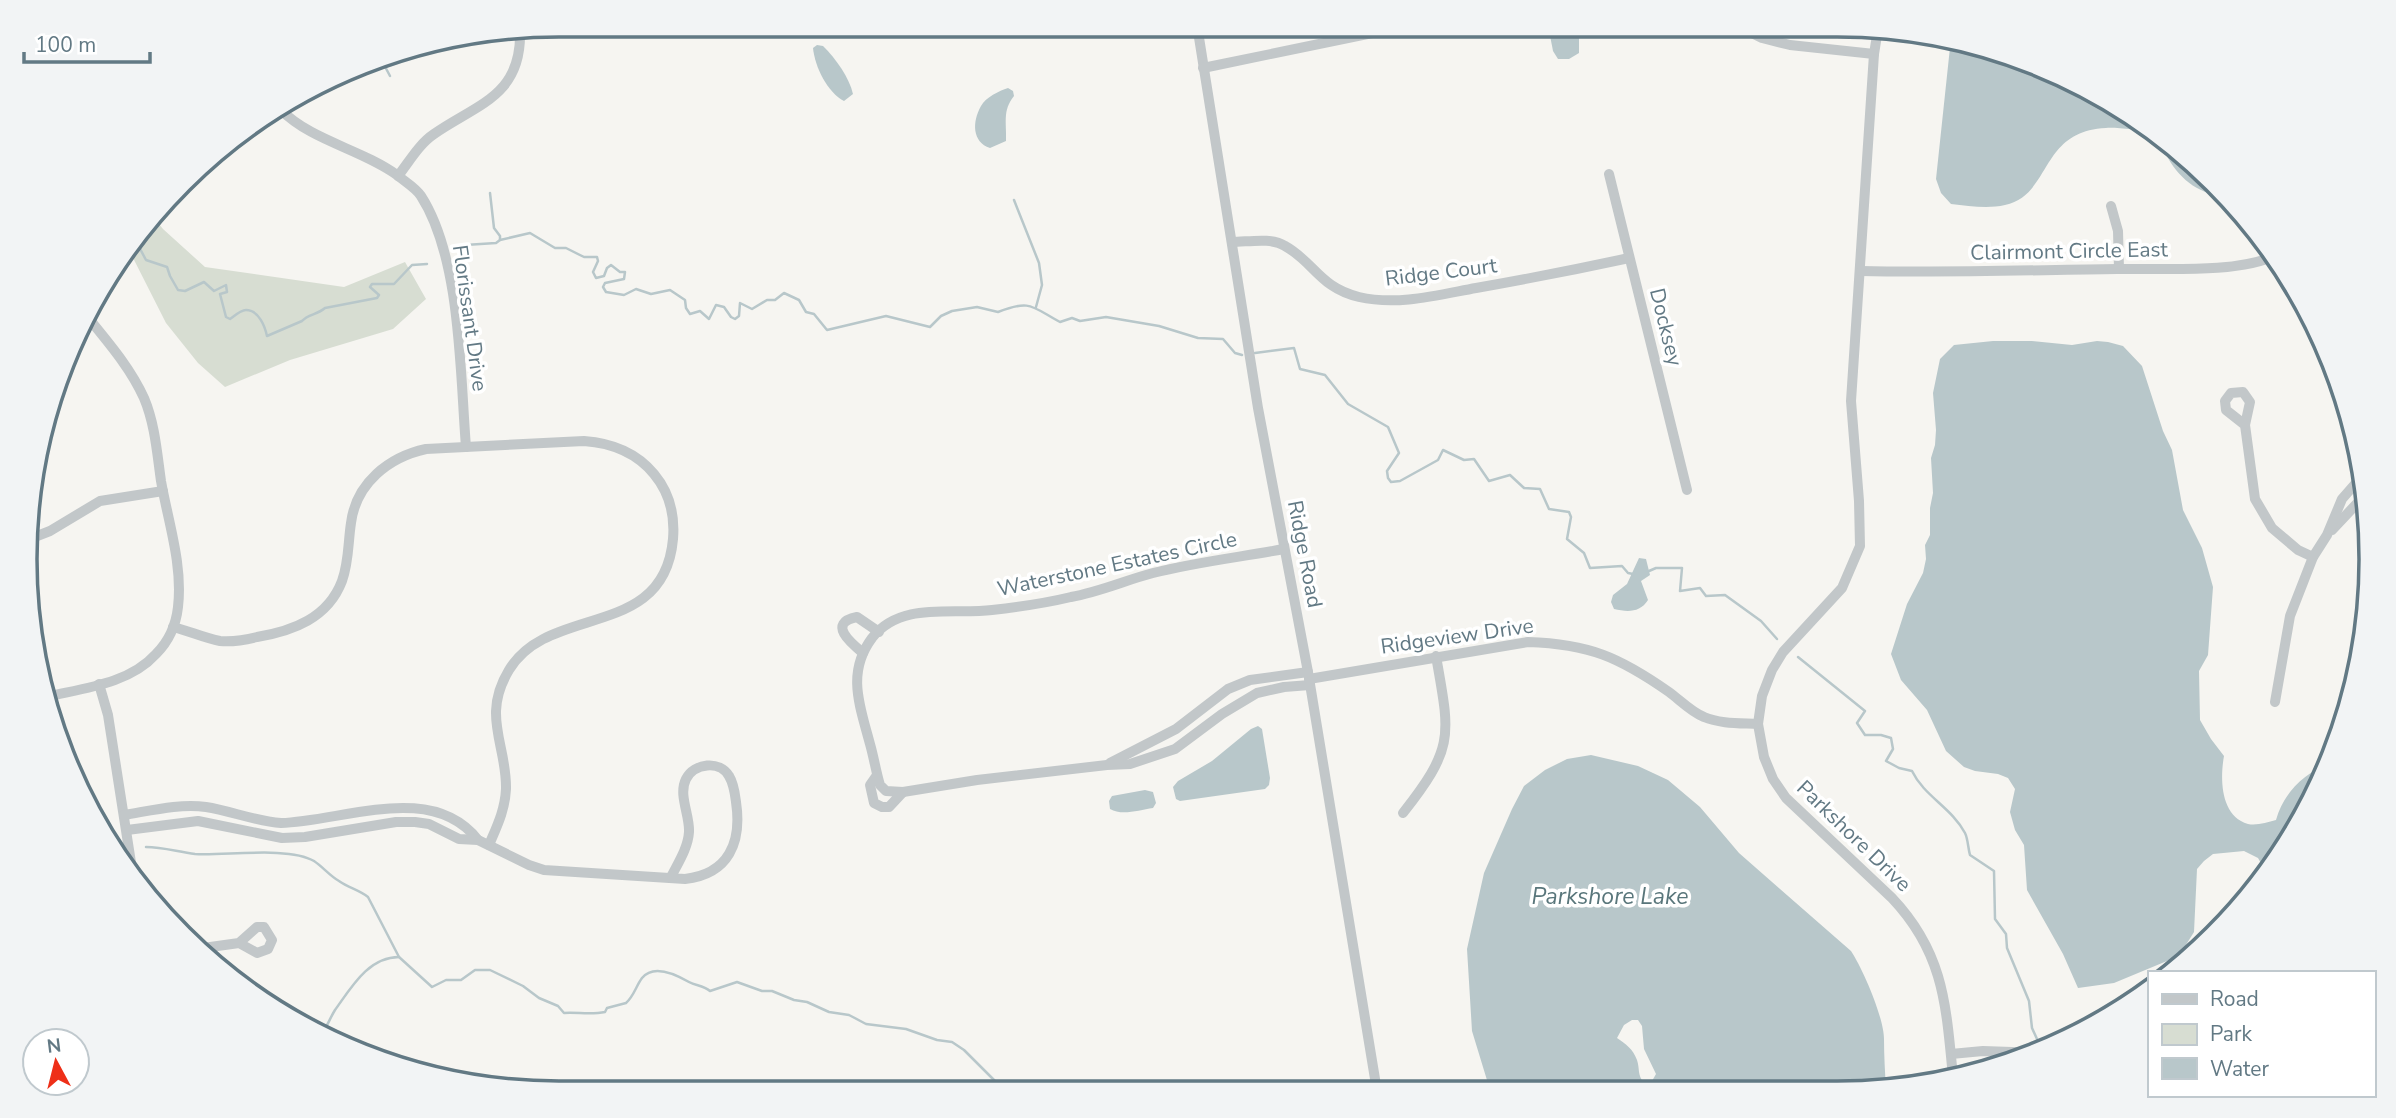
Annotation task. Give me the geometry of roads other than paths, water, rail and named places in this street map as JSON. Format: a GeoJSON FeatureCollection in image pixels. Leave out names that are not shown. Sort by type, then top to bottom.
{"type":"FeatureCollection","features":[{"type":"Feature","properties":{"kind":"street","name":"Ridge Road"},"geometry":{"type":"LineString","coordinates":[[1198,37],[1258,408],[1309,679],[1375,1081]]}},
{"type":"Feature","properties":{"kind":"street"},"geometry":{"type":"LineString","coordinates":[[1203,68],[1350,37]]}},
{"type":"Feature","properties":{"kind":"street"},"geometry":{"type":"LineString","coordinates":[[1761,37],[1790,45],[1874,54]]}},
{"type":"Feature","properties":{"kind":"street","name":"Parkshore Drive"},"geometry":{"type":"LineString","coordinates":[[1876,38],[1851,401],[1860,546],[1842,588],[1783,652],[1772,670],[1762,696],[1758,724],[1764,757],[1773,779],[1786,799],[1892,898],[1919,933],[1931,954],[1942,986],[1952,1068]]}},
{"type":"Feature","properties":{"kind":"street"},"geometry":{"type":"LineString","coordinates":[[398,176],[431,136],[485,105],[502,88],[516,63],[519,39]]}},
{"type":"Feature","properties":{"kind":"street","name":"Florissant Drive"},"geometry":{"type":"LineString","coordinates":[[286,114],[300,126],[398,176],[420,195],[444,249],[458,346],[466,447]]}},
{"type":"Feature","properties":{"kind":"street","name":"Docksey"},"geometry":{"type":"LineString","coordinates":[[1609,174],[1687,489]]}},
{"type":"Feature","properties":{"kind":"street"},"geometry":{"type":"LineString","coordinates":[[2111,206],[2118,231],[2119,269]]}},
{"type":"Feature","properties":{"kind":"street","name":"Ridge Court"},"geometry":{"type":"LineString","coordinates":[[1232,242],[1262,241],[1285,245],[1336,288],[1356,296],[1377,299],[1404,300],[1438,295],[1629,258]]}},
{"type":"Feature","properties":{"kind":"street","name":"Clairmont Circle East"},"geometry":{"type":"LineString","coordinates":[[1861,271],[2178,269],[2265,261]]}},
{"type":"Feature","properties":{"kind":"street"},"geometry":{"type":"LineString","coordinates":[[55,695],[125,676],[146,664],[166,642],[179,605],[179,588],[163,491],[151,422],[144,399],[117,353],[93,324]]}},
{"type":"Feature","properties":{"kind":"street"},"geometry":{"type":"LineString","coordinates":[[2245,425],[2255,499],[2272,528],[2298,551],[2313,556]]}},
{"type":"Feature","properties":{"kind":"street"},"geometry":{"type":"LineString","coordinates":[[173,627],[221,641],[286,632],[308,622],[324,609],[341,582],[348,557],[354,507],[374,476],[394,460],[407,454],[426,449],[584,441],[608,444],[631,453],[649,468],[664,488],[673,520],[672,546],[668,559],[659,579],[644,596],[616,614],[544,637],[510,668],[499,692],[496,721],[496,734],[505,770],[506,797],[500,821],[489,845]]}},
{"type":"Feature","properties":{"kind":"street"},"geometry":{"type":"LineString","coordinates":[[2327,535],[2342,499],[2354,485]]}},
{"type":"Feature","properties":{"kind":"street"},"geometry":{"type":"LineString","coordinates":[[38,536],[100,501],[163,491]]}},
{"type":"Feature","properties":{"kind":"street"},"geometry":{"type":"LineString","coordinates":[[2276,702],[2290,616],[2313,556],[2327,535],[2356,504]]}},
{"type":"Feature","properties":{"kind":"street","name":"Waterstone Estates Circle"},"geometry":{"type":"LineString","coordinates":[[1284,550],[1166,570],[1072,597],[991,610],[917,613],[900,618],[878,632],[863,653],[857,670],[856,687],[877,775],[870,785],[874,803],[889,807],[903,792],[977,780],[1130,764],[1158,757],[1175,749],[1256,693],[1309,679]]}},
{"type":"Feature","properties":{"kind":"street"},"geometry":{"type":"LineString","coordinates":[[863,653],[842,634],[843,626],[857,617],[878,632]]}},
{"type":"Feature","properties":{"kind":"street","name":"Ridgeview Drive"},"geometry":{"type":"LineString","coordinates":[[1309,679],[1528,642],[1576,646],[1629,665],[1705,718],[1758,724]]}},
{"type":"Feature","properties":{"kind":"street"},"geometry":{"type":"LineString","coordinates":[[1403,813],[1434,772],[1445,741],[1446,712],[1436,656]]}},
{"type":"Feature","properties":{"kind":"street","name":"Waterstone Estates Circle"},"geometry":{"type":"LineString","coordinates":[[1107,765],[1176,729],[1228,689],[1250,680],[1309,679]]}},
{"type":"Feature","properties":{"kind":"street"},"geometry":{"type":"LineString","coordinates":[[99,684],[108,715],[130,857]]}},
{"type":"Feature","properties":{"kind":"street"},"geometry":{"type":"LineString","coordinates":[[1189,719],[1199,733]]}},
{"type":"Feature","properties":{"kind":"street"},"geometry":{"type":"LineString","coordinates":[[124,815],[192,806],[281,823],[395,808],[427,808],[466,825],[478,839],[489,845],[544,870],[685,879],[704,876],[723,861],[736,843],[738,814],[734,789],[726,772],[714,765],[693,769],[685,779],[683,790],[689,832],[684,851],[671,877]]}},
{"type":"Feature","properties":{"kind":"street"},"geometry":{"type":"LineString","coordinates":[[877,775],[880,786],[886,791],[903,792]]}},
{"type":"Feature","properties":{"kind":"street"},"geometry":{"type":"LineString","coordinates":[[395,808],[396,822]]}},
{"type":"Feature","properties":{"kind":"street"},"geometry":{"type":"LineString","coordinates":[[127,830],[198,821],[282,838],[305,837],[396,822],[429,824],[459,839],[478,839]]}},
{"type":"Feature","properties":{"kind":"street"},"geometry":{"type":"LineString","coordinates":[[281,823],[282,838]]}},
{"type":"Feature","properties":{"kind":"street"},"geometry":{"type":"LineString","coordinates":[[210,947],[239,943]]}},
{"type":"Feature","properties":{"kind":"street"},"geometry":{"type":"LineString","coordinates":[[1951,1054],[2010,1052]]}},
{"type":"Feature","properties":{"kind":"water"},"geometry":{"type":"Polygon","coordinates":[[[1550,37],[1579,37],[1579,53],[1569,59],[1558,59],[1550,37]]]}},
{"type":"Feature","properties":{"kind":"water"},"geometry":{"type":"Polygon","coordinates":[[[817,45],[828,51],[848,81],[853,94],[844,101],[832,92],[819,71],[813,48],[817,45]]]}},
{"type":"Feature","properties":{"kind":"water"},"geometry":{"type":"Polygon","coordinates":[[[1950,50],[2005,64],[2037,77],[2098,107],[2134,130],[2110,128],[2084,132],[2069,140],[2057,151],[2031,189],[2020,199],[2005,205],[1978,207],[1951,204],[1941,193],[1936,179],[1950,50]]]}},
{"type":"Feature","properties":{"kind":"water"},"geometry":{"type":"Polygon","coordinates":[[[1008,88],[1013,91],[1014,96],[1006,112],[1006,141],[990,148],[977,136],[976,118],[986,100],[1008,88]]]}},
{"type":"Feature","properties":{"kind":"water"},"geometry":{"type":"Polygon","coordinates":[[[2166,154],[2209,193],[2186,180],[2166,154]]]}},
{"type":"Feature","properties":{"kind":"water"},"geometry":{"type":"Polygon","coordinates":[[[1993,341],[2072,345],[2108,342],[2123,346],[2142,366],[2172,450],[2183,510],[2202,548],[2213,587],[2208,655],[2199,671],[2200,720],[2224,756],[2222,785],[2227,805],[2239,820],[2248,824],[2276,820],[2290,792],[2314,771],[2289,820],[2261,863],[2258,858],[2244,851],[2213,854],[2197,869],[2194,932],[2182,951],[2173,959],[2114,983],[2078,988],[2063,954],[2027,890],[2024,845],[2015,830],[2010,812],[2015,789],[2008,778],[1964,767],[1946,751],[1927,710],[1901,680],[1891,654],[1907,604],[1923,573],[1926,559],[1925,545],[1930,535],[1933,493],[1931,458],[1936,430],[1933,393],[1940,359],[1954,345],[1993,341]]]}},
{"type":"Feature","properties":{"kind":"water"},"geometry":{"type":"Polygon","coordinates":[[[1639,558],[1646,559],[1650,575],[1641,581],[1648,600],[1633,610],[1614,609],[1611,602],[1613,595],[1627,584],[1639,558]]]}},
{"type":"Feature","properties":{"kind":"water"},"geometry":{"type":"Polygon","coordinates":[[[1258,726],[1262,729],[1270,778],[1265,789],[1180,801],[1176,799],[1173,787],[1178,781],[1212,761],[1258,726]]]}},
{"type":"Feature","properties":{"kind":"water","name":"Parkshore Lake"},"geometry":{"type":"Polygon","coordinates":[[[1591,755],[1638,766],[1668,780],[1700,807],[1739,853],[1851,951],[1867,981],[1881,1019],[1886,1079],[1652,1081],[1656,1074],[1644,1049],[1642,1026],[1638,1020],[1632,1020],[1624,1025],[1617,1038],[1633,1053],[1643,1081],[1487,1081],[1472,1031],[1467,949],[1484,873],[1524,786],[1545,770],[1567,759],[1591,755]]]}},
{"type":"Feature","properties":{"kind":"water"},"geometry":{"type":"Polygon","coordinates":[[[1145,790],[1153,792],[1156,803],[1153,808],[1125,812],[1110,809],[1109,801],[1112,796],[1145,790]]]}},
{"type":"Feature","properties":{"kind":"waterway"},"geometry":{"type":"LineString","coordinates":[[385,66],[390,76]]}},
{"type":"Feature","properties":{"kind":"waterway"},"geometry":{"type":"LineString","coordinates":[[490,193],[494,228],[500,240]]}},
{"type":"Feature","properties":{"kind":"waterway"},"geometry":{"type":"LineString","coordinates":[[1014,200],[1039,263],[1042,285],[1036,307]]}},
{"type":"Feature","properties":{"kind":"waterway"},"geometry":{"type":"LineString","coordinates":[[465,245],[496,243],[530,233],[555,248],[566,248],[584,257],[597,257],[593,272],[596,278],[604,276],[611,265],[620,272],[625,272],[624,279],[605,283],[603,287],[606,292],[624,295],[636,289],[651,294],[670,290],[685,300],[690,314],[700,311],[709,319],[716,305],[724,307],[735,319],[739,316],[740,303],[752,309],[767,300],[775,300],[784,293],[799,300],[806,312],[814,314],[827,330],[886,316],[930,327],[941,316],[952,311],[977,307],[998,312],[1025,305],[1060,322],[1072,318],[1080,321],[1106,317],[1159,326],[1198,338],[1223,339],[1235,353],[1242,355]]}},
{"type":"Feature","properties":{"kind":"waterway"},"geometry":{"type":"LineString","coordinates":[[140,248],[146,260],[167,267],[178,290],[185,291],[204,282],[214,291],[226,285],[227,292],[220,294],[226,317],[230,319],[242,311],[251,311],[261,320],[267,336],[325,308],[377,298],[379,295],[370,287],[372,284],[394,284],[412,265],[427,264]]}},
{"type":"Feature","properties":{"kind":"waterway"},"geometry":{"type":"LineString","coordinates":[[1255,353],[1294,348],[1300,369],[1325,375],[1348,404],[1388,427],[1399,453],[1387,471],[1391,482],[1400,481],[1438,460],[1443,450],[1464,460],[1474,459],[1489,481],[1510,475],[1524,488],[1540,489],[1549,509],[1569,512],[1571,517],[1567,539],[1584,553],[1590,568],[1622,566],[1628,573],[1633,574]]}},
{"type":"Feature","properties":{"kind":"waterway"},"geometry":{"type":"LineString","coordinates":[[1649,571],[1656,568],[1682,568],[1680,591],[1700,588],[1706,596],[1725,595],[1761,621],[1777,639]]}},
{"type":"Feature","properties":{"kind":"waterway"},"geometry":{"type":"LineString","coordinates":[[1798,657],[1865,711],[1857,723],[1865,735],[1891,738],[1893,749],[1886,761],[1912,771],[1924,788],[1959,824],[1966,835],[1970,855],[1994,871],[1995,919],[2006,934],[2007,948],[2029,1001],[2032,1028],[2037,1039]]}},
{"type":"Feature","properties":{"kind":"waterway"},"geometry":{"type":"LineString","coordinates":[[146,847],[195,854],[289,854],[314,861],[336,879],[368,897],[399,957],[432,987],[446,980],[461,980],[475,970],[490,970],[558,1006],[564,1013],[589,1013],[605,1012],[607,1008],[626,1003],[642,978],[653,971],[672,974],[710,991],[737,982],[807,1002],[829,1012],[849,1015],[866,1024],[906,1029],[937,1040],[952,1042],[964,1050],[995,1081]]}},
{"type":"Feature","properties":{"kind":"waterway"},"geometry":{"type":"LineString","coordinates":[[326,1026],[361,975],[378,962],[399,957]]}}]}
